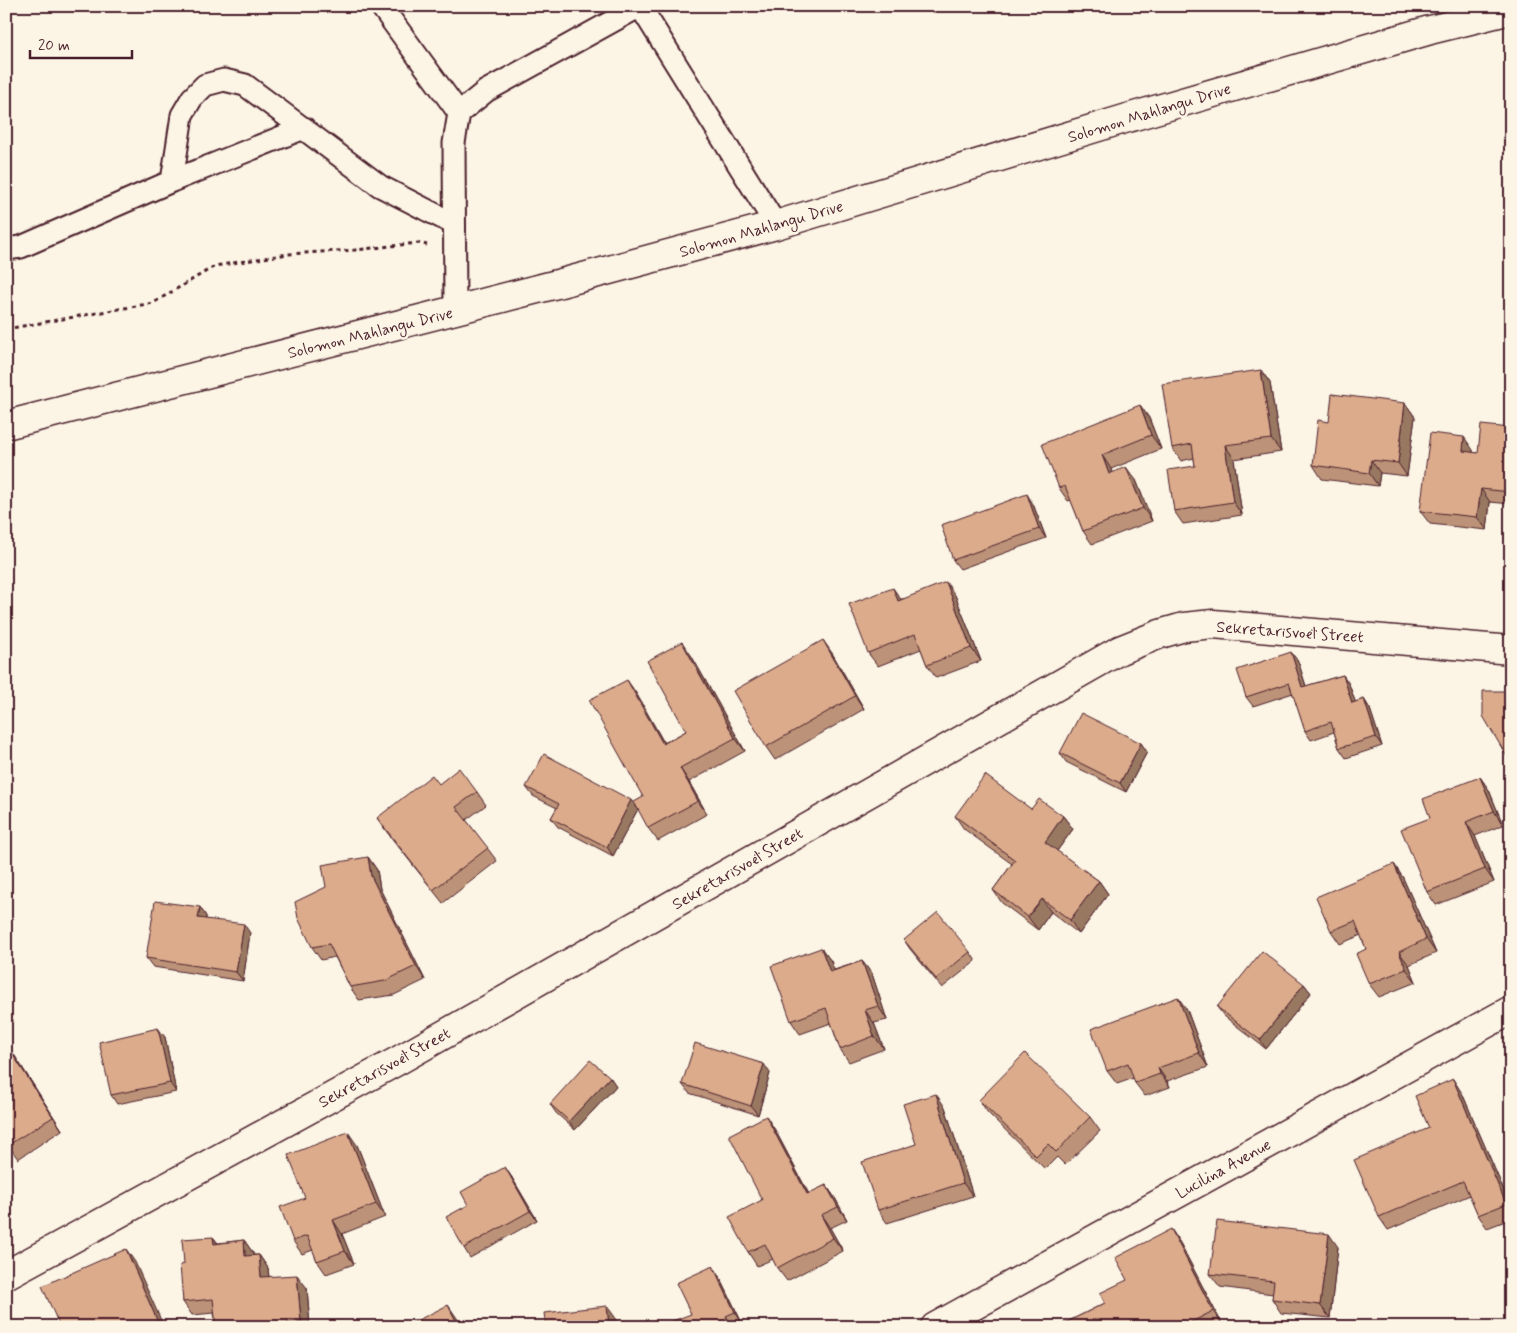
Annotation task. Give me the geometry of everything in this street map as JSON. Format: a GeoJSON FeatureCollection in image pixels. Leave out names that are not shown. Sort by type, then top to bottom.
{"type":"FeatureCollection","features":[{"type":"Feature","properties":{"kind":"street","name":"Solomon Mahlangu Drive"},"geometry":{"type":"LineString","coordinates":[[6,425],[455,310],[776,225],[1150,111],[1420,32],[1511,10]]}},
{"type":"Feature","properties":{"kind":"street","name":"Sekretarisvoël Street"},"geometry":{"type":"LineString","coordinates":[[6,1275],[401,1058],[1120,650],[1160,634],[1184,627],[1213,624],[1511,650]]}},
{"type":"Feature","properties":{"kind":"street","name":"Lucilina Avenue"},"geometry":{"type":"LineString","coordinates":[[935,1327],[1511,1010]]}},
{"type":"Feature","properties":{"kind":"lane"},"geometry":{"type":"LineString","coordinates":[[381,6],[459,113]]}},
{"type":"Feature","properties":{"kind":"lane"},"geometry":{"type":"LineString","coordinates":[[455,310],[454,143],[459,113],[486,91],[640,6],[776,225]]}},
{"type":"Feature","properties":{"kind":"lane"},"geometry":{"type":"LineString","coordinates":[[172,181],[182,116],[192,98],[205,85],[224,80],[245,85],[380,186],[454,224]]}},
{"type":"Feature","properties":{"kind":"lane"},"geometry":{"type":"LineString","coordinates":[[6,250],[21,247],[172,181],[304,128]]}},
{"type":"Feature","properties":{"kind":"path"},"geometry":{"type":"LineString","coordinates":[[6,329],[153,303],[215,266],[288,254],[356,250],[418,243],[454,251]]}},
{"type":"Feature","properties":{"kind":"shaded area"},"geometry":{"type":"Polygon","coordinates":[[[981,6],[1031,6],[985,13],[981,6]]]}},
{"type":"Feature","properties":{"kind":"building"},"geometry":{"type":"Polygon","coordinates":[[[1261,370],[1271,439],[1225,445],[1233,502],[1174,511],[1168,470],[1195,466],[1192,444],[1172,448],[1162,384],[1261,370]]]}},
{"type":"Feature","properties":{"kind":"building"},"geometry":{"type":"Polygon","coordinates":[[[1332,394],[1405,403],[1398,463],[1371,460],[1369,473],[1313,465],[1318,420],[1329,422],[1332,394]]]}},
{"type":"Feature","properties":{"kind":"building"},"geometry":{"type":"Polygon","coordinates":[[[1140,405],[1151,435],[1102,455],[1109,474],[1126,467],[1143,508],[1083,531],[1065,486],[1059,488],[1042,444],[1140,405]]]}},
{"type":"Feature","properties":{"kind":"building"},"geometry":{"type":"Polygon","coordinates":[[[1481,425],[1511,428],[1511,492],[1481,489],[1477,517],[1420,511],[1430,433],[1464,437],[1463,451],[1478,453],[1481,425]]]}},
{"type":"Feature","properties":{"kind":"building"},"geometry":{"type":"Polygon","coordinates":[[[1027,494],[1039,529],[953,560],[941,525],[1027,494]]]}},
{"type":"Feature","properties":{"kind":"building"},"geometry":{"type":"Polygon","coordinates":[[[946,582],[971,648],[927,665],[915,634],[868,653],[849,604],[893,588],[898,601],[946,582]]]}},
{"type":"Feature","properties":{"kind":"building"},"geometry":{"type":"Polygon","coordinates":[[[823,640],[855,696],[766,747],[733,691],[823,640]]]}},
{"type":"Feature","properties":{"kind":"building"},"geometry":{"type":"Polygon","coordinates":[[[682,642],[735,738],[680,768],[698,801],[648,828],[634,802],[643,797],[589,700],[627,680],[663,744],[686,731],[647,661],[682,642]]]}},
{"type":"Feature","properties":{"kind":"building"},"geometry":{"type":"Polygon","coordinates":[[[1291,652],[1302,687],[1343,675],[1352,703],[1364,699],[1376,737],[1339,748],[1331,722],[1305,731],[1289,683],[1246,697],[1237,670],[1291,652]]]}},
{"type":"Feature","properties":{"kind":"building"},"geometry":{"type":"Polygon","coordinates":[[[1483,691],[1511,691],[1511,756],[1506,755],[1483,716],[1483,691]]]}},
{"type":"Feature","properties":{"kind":"building"},"geometry":{"type":"Polygon","coordinates":[[[1081,713],[1141,743],[1120,783],[1060,753],[1081,713]]]}},
{"type":"Feature","properties":{"kind":"building"},"geometry":{"type":"Polygon","coordinates":[[[544,754],[631,800],[607,847],[551,818],[559,804],[526,787],[544,754]]]}},
{"type":"Feature","properties":{"kind":"building"},"geometry":{"type":"Polygon","coordinates":[[[459,768],[477,792],[456,807],[488,848],[433,890],[377,818],[432,775],[439,784],[459,768]]]}},
{"type":"Feature","properties":{"kind":"building"},"geometry":{"type":"Polygon","coordinates":[[[985,775],[1031,809],[1039,799],[1063,816],[1045,842],[1099,881],[1070,920],[1042,899],[1028,917],[993,890],[1015,860],[955,816],[985,775]]]}},
{"type":"Feature","properties":{"kind":"building"},"geometry":{"type":"Polygon","coordinates":[[[1480,777],[1494,811],[1466,822],[1485,869],[1427,892],[1401,829],[1430,818],[1423,799],[1480,777]]]}},
{"type":"Feature","properties":{"kind":"building"},"geometry":{"type":"Polygon","coordinates":[[[368,857],[371,876],[416,966],[385,981],[350,987],[329,944],[312,947],[298,918],[295,902],[326,887],[322,865],[368,857]]]}},
{"type":"Feature","properties":{"kind":"building"},"geometry":{"type":"Polygon","coordinates":[[[1394,864],[1426,939],[1399,952],[1406,969],[1369,984],[1356,954],[1366,949],[1355,921],[1331,931],[1316,897],[1394,864]]]}},
{"type":"Feature","properties":{"kind":"building"},"geometry":{"type":"Polygon","coordinates":[[[155,901],[200,907],[198,918],[244,924],[236,972],[146,958],[155,901]]]}},
{"type":"Feature","properties":{"kind":"building"},"geometry":{"type":"Polygon","coordinates":[[[938,912],[970,952],[936,979],[904,940],[938,912]]]}},
{"type":"Feature","properties":{"kind":"building"},"geometry":{"type":"Polygon","coordinates":[[[821,948],[830,972],[862,961],[878,1006],[865,1010],[874,1036],[840,1049],[826,1008],[791,1021],[771,966],[821,948]]]}},
{"type":"Feature","properties":{"kind":"building"},"geometry":{"type":"Polygon","coordinates":[[[1262,951],[1304,984],[1260,1040],[1217,1007],[1262,951]]]}},
{"type":"Feature","properties":{"kind":"building"},"geometry":{"type":"Polygon","coordinates":[[[1178,997],[1199,1053],[1158,1068],[1160,1074],[1135,1083],[1128,1063],[1107,1071],[1091,1029],[1178,997]]]}},
{"type":"Feature","properties":{"kind":"building"},"geometry":{"type":"Polygon","coordinates":[[[158,1028],[170,1083],[111,1095],[99,1042],[158,1028]]]}},
{"type":"Feature","properties":{"kind":"building"},"geometry":{"type":"Polygon","coordinates":[[[695,1043],[764,1064],[751,1106],[682,1084],[695,1043]]]}},
{"type":"Feature","properties":{"kind":"building"},"geometry":{"type":"Polygon","coordinates":[[[6,1044],[53,1117],[8,1145],[6,1142],[6,1044]]]}},
{"type":"Feature","properties":{"kind":"building"},"geometry":{"type":"Polygon","coordinates":[[[1025,1053],[1090,1117],[1056,1152],[1048,1144],[1036,1156],[979,1100],[1025,1053]]]}},
{"type":"Feature","properties":{"kind":"building"},"geometry":{"type":"Polygon","coordinates":[[[590,1060],[610,1077],[569,1121],[550,1104],[590,1060]]]}},
{"type":"Feature","properties":{"kind":"building"},"geometry":{"type":"Polygon","coordinates":[[[1453,1079],[1506,1204],[1478,1215],[1463,1181],[1379,1217],[1354,1160],[1429,1128],[1415,1096],[1453,1079]]]}},
{"type":"Feature","properties":{"kind":"building"},"geometry":{"type":"Polygon","coordinates":[[[936,1094],[963,1183],[878,1210],[862,1162],[916,1144],[903,1104],[936,1094]]]}},
{"type":"Feature","properties":{"kind":"building"},"geometry":{"type":"Polygon","coordinates":[[[766,1116],[807,1194],[826,1185],[838,1207],[821,1215],[833,1238],[777,1268],[765,1244],[748,1252],[729,1217],[762,1200],[729,1135],[766,1116]]]}},
{"type":"Feature","properties":{"kind":"building"},"geometry":{"type":"Polygon","coordinates":[[[348,1132],[376,1204],[333,1220],[345,1251],[317,1261],[307,1236],[293,1241],[280,1207],[305,1198],[288,1155],[348,1132]]]}},
{"type":"Feature","properties":{"kind":"building"},"geometry":{"type":"Polygon","coordinates":[[[505,1167],[530,1211],[464,1248],[446,1217],[468,1205],[461,1192],[505,1167]]]}},
{"type":"Feature","properties":{"kind":"building"},"geometry":{"type":"Polygon","coordinates":[[[1217,1221],[1329,1234],[1320,1305],[1272,1299],[1274,1281],[1210,1274],[1217,1221]]]}},
{"type":"Feature","properties":{"kind":"building"},"geometry":{"type":"Polygon","coordinates":[[[1171,1229],[1213,1311],[1182,1327],[1057,1327],[1105,1303],[1100,1293],[1127,1280],[1115,1258],[1171,1229]]]}},
{"type":"Feature","properties":{"kind":"building"},"geometry":{"type":"Polygon","coordinates":[[[213,1237],[214,1244],[244,1240],[245,1256],[259,1255],[261,1277],[297,1275],[301,1321],[240,1327],[216,1327],[213,1299],[183,1302],[180,1265],[184,1264],[182,1239],[213,1237]]]}},
{"type":"Feature","properties":{"kind":"building"},"geometry":{"type":"Polygon","coordinates":[[[126,1249],[160,1327],[60,1327],[42,1286],[126,1249]]]}},
{"type":"Feature","properties":{"kind":"building"},"geometry":{"type":"Polygon","coordinates":[[[713,1266],[735,1312],[726,1316],[731,1327],[672,1327],[670,1322],[691,1314],[676,1283],[713,1266]]]}},
{"type":"Feature","properties":{"kind":"building"},"geometry":{"type":"Polygon","coordinates":[[[448,1305],[459,1327],[404,1327],[448,1305]]]}},
{"type":"Feature","properties":{"kind":"building"},"geometry":{"type":"Polygon","coordinates":[[[607,1306],[609,1327],[546,1327],[544,1313],[607,1306]]]}}]}
